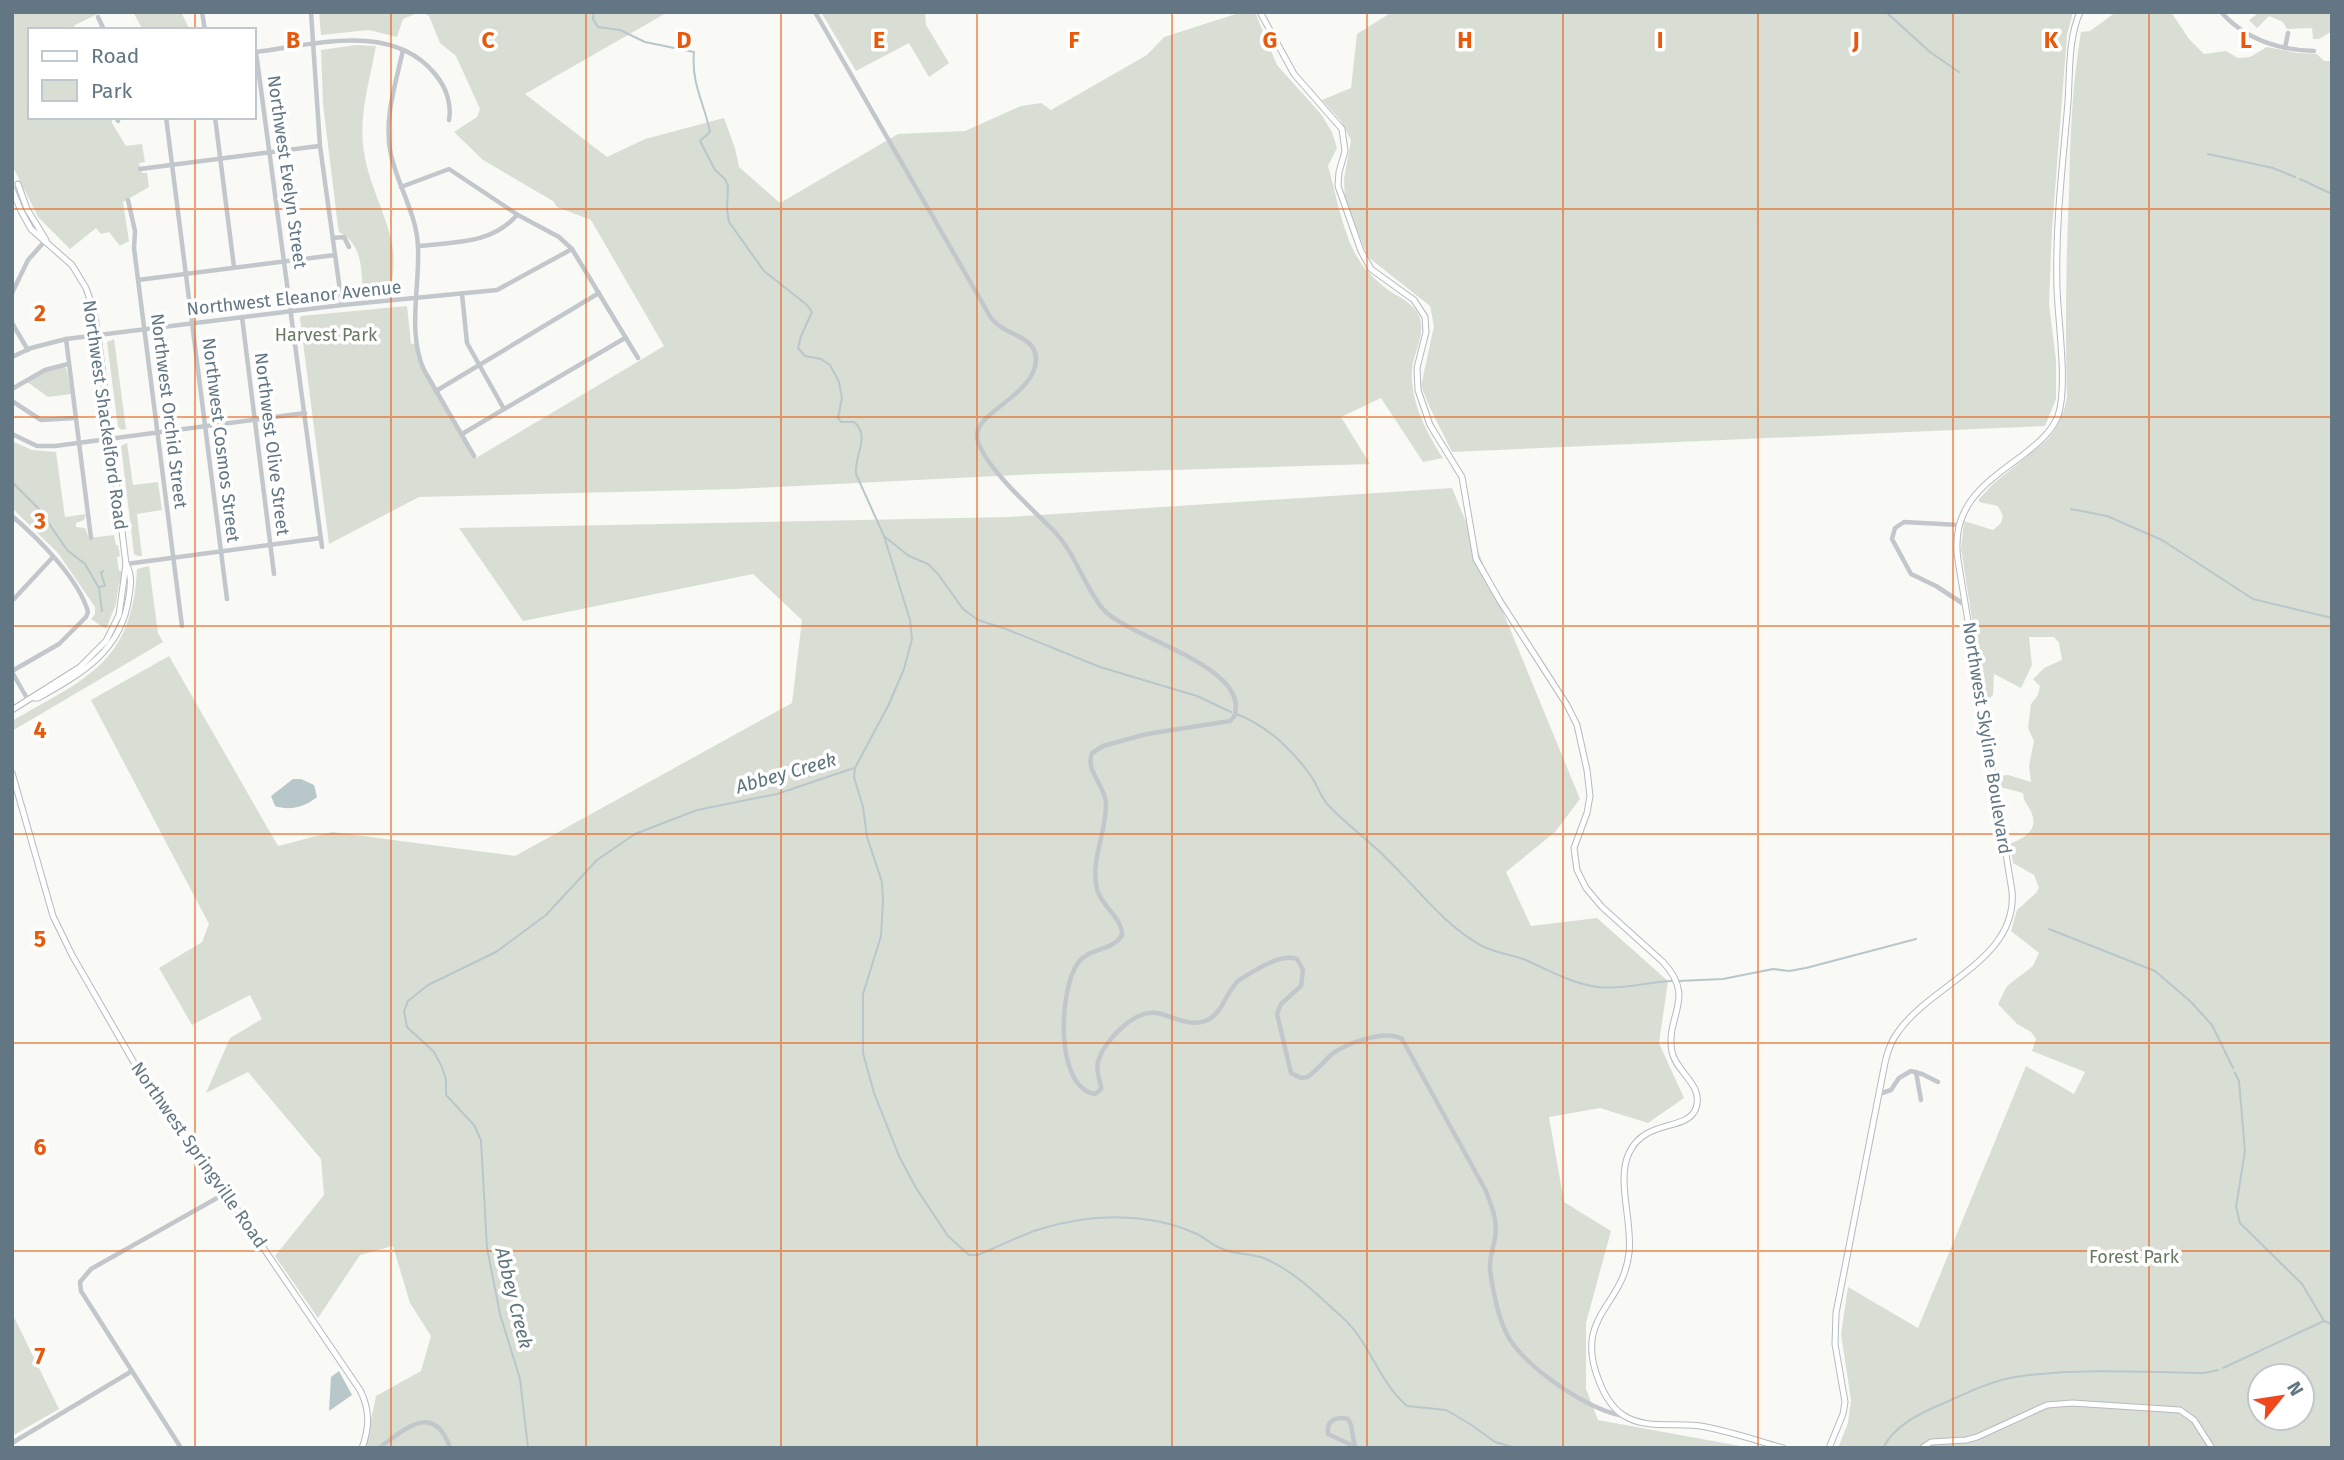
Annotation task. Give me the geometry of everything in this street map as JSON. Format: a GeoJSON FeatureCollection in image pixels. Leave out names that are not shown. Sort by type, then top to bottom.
{"type":"FeatureCollection","features":[{"type":"Feature","properties":{"kind":"main road"},"geometry":{"type":"LineString","coordinates":[[1261,12],[1294,75],[1342,129],[1346,147],[1338,176],[1339,189],[1361,251],[1371,269],[1414,300],[1425,317],[1426,332],[1417,368],[1418,390],[1432,429],[1462,477],[1476,559],[1577,725],[1587,770],[1590,801],[1576,839],[1574,858],[1577,870],[1595,899],[1663,962],[1678,985],[1679,996],[1671,1050],[1675,1063],[1696,1091],[1696,1110],[1686,1120],[1650,1131],[1640,1138],[1628,1153],[1624,1174],[1630,1247],[1628,1263],[1621,1282],[1600,1314],[1591,1339],[1593,1365],[1600,1385],[1609,1401],[1625,1416],[1645,1424],[1704,1426],[1783,1448]]}},
{"type":"Feature","properties":{"kind":"main road","name":"Northwest Skyline Boulevard"},"geometry":{"type":"LineString","coordinates":[[1829,1448],[1845,1402],[1835,1344],[1836,1313],[1888,1054],[1899,1030],[1915,1012],[1997,944],[2009,925],[2012,912],[2012,891],[1956,548],[1959,525],[1968,503],[1978,490],[2042,440],[2052,428],[2060,409],[2062,389],[2057,289],[2059,225],[2072,50],[2080,12]]}},
{"type":"Feature","properties":{"kind":"main road","name":"Northwest Shackelford Road"},"geometry":{"type":"LineString","coordinates":[[12,710],[83,672],[110,644],[121,625],[128,604],[131,581],[126,564],[94,311],[86,289],[72,265],[36,234],[26,221],[15,186]]}},
{"type":"Feature","properties":{"kind":"main road","name":"Northwest Springville Road"},"geometry":{"type":"LineString","coordinates":[[12,773],[58,929],[142,1077],[226,1193],[362,1394],[367,1406],[368,1422],[362,1448]]}},
{"type":"Feature","properties":{"kind":"main road"},"geometry":{"type":"LineString","coordinates":[[1922,1448],[1931,1442],[1977,1437],[2036,1408],[2073,1403],[2180,1410],[2194,1420],[2212,1448]]}},
{"type":"Feature","properties":{"kind":"street"},"geometry":{"type":"LineString","coordinates":[[311,12],[320,146],[342,305]]}},
{"type":"Feature","properties":{"kind":"street"},"geometry":{"type":"LineString","coordinates":[[815,12],[991,318],[1004,331],[1024,339],[1034,350],[1035,366],[1028,381],[979,427],[977,440],[980,448],[1012,490],[1067,546],[1104,611],[1206,666],[1222,681],[1237,705],[1230,721],[1147,734],[1091,752],[1091,766],[1102,787],[1106,804],[1096,858],[1096,884],[1103,902],[1120,925],[1122,935],[1115,944],[1084,957],[1074,969],[1065,998],[1063,1017],[1065,1054],[1070,1068],[1083,1087],[1095,1094],[1101,1089],[1097,1070],[1100,1057],[1107,1045],[1131,1019],[1150,1012],[1195,1023],[1207,1021],[1216,1014],[1239,980],[1287,957],[1297,959],[1303,970],[1301,986],[1281,1004],[1276,1014],[1291,1073],[1301,1078],[1307,1077],[1339,1050],[1376,1036],[1388,1034],[1402,1039],[1486,1191],[1495,1213],[1496,1236],[1490,1268],[1508,1337],[1561,1388],[1601,1410],[1625,1416]]}},
{"type":"Feature","properties":{"kind":"street"},"geometry":{"type":"LineString","coordinates":[[2221,12],[2235,26],[2256,40],[2285,48],[2314,51]]}},
{"type":"Feature","properties":{"kind":"street"},"geometry":{"type":"LineString","coordinates":[[98,17],[103,28]]}},
{"type":"Feature","properties":{"kind":"street"},"geometry":{"type":"LineString","coordinates":[[2285,48],[2288,33]]}},
{"type":"Feature","properties":{"kind":"street"},"geometry":{"type":"LineString","coordinates":[[256,52],[356,40],[383,43],[403,50],[417,57],[438,77],[450,103],[449,120]]}},
{"type":"Feature","properties":{"kind":"street"},"geometry":{"type":"LineString","coordinates":[[403,50],[393,90],[389,139],[391,155],[412,217],[418,246],[419,357],[474,456]]}},
{"type":"Feature","properties":{"kind":"street","name":"Northwest Evelyn Street"},"geometry":{"type":"LineString","coordinates":[[256,59],[286,261],[322,547]]}},
{"type":"Feature","properties":{"kind":"street","name":"Northwest Cosmos Street"},"geometry":{"type":"LineString","coordinates":[[166,119],[228,599]]}},
{"type":"Feature","properties":{"kind":"street"},"geometry":{"type":"LineString","coordinates":[[215,119],[234,267]]}},
{"type":"Feature","properties":{"kind":"street"},"geometry":{"type":"LineString","coordinates":[[140,169],[320,146]]}},
{"type":"Feature","properties":{"kind":"street"},"geometry":{"type":"LineString","coordinates":[[401,187],[449,169],[517,215],[559,237],[572,249],[638,358]]}},
{"type":"Feature","properties":{"kind":"street","name":"Northwest Orchid Street"},"geometry":{"type":"LineString","coordinates":[[128,200],[135,231],[134,248],[182,626]]}},
{"type":"Feature","properties":{"kind":"street"},"geometry":{"type":"LineString","coordinates":[[418,246],[488,237],[504,228],[517,215]]}},
{"type":"Feature","properties":{"kind":"street"},"geometry":{"type":"LineString","coordinates":[[333,239],[344,237],[349,247]]}},
{"type":"Feature","properties":{"kind":"street"},"geometry":{"type":"LineString","coordinates":[[12,293],[28,260],[46,240]]}},
{"type":"Feature","properties":{"kind":"street","name":"Northwest Eleanor Avenue"},"geometry":{"type":"LineString","coordinates":[[12,357],[27,349],[66,338],[342,305],[497,290],[572,249]]}},
{"type":"Feature","properties":{"kind":"street"},"geometry":{"type":"LineString","coordinates":[[138,279],[335,255]]}},
{"type":"Feature","properties":{"kind":"street"},"geometry":{"type":"LineString","coordinates":[[436,391],[599,293]]}},
{"type":"Feature","properties":{"kind":"street"},"geometry":{"type":"LineString","coordinates":[[462,294],[467,343],[504,409]]}},
{"type":"Feature","properties":{"kind":"street","name":"Northwest Olive Street"},"geometry":{"type":"LineString","coordinates":[[242,317],[274,575]]}},
{"type":"Feature","properties":{"kind":"street"},"geometry":{"type":"LineString","coordinates":[[12,323],[27,349]]}},
{"type":"Feature","properties":{"kind":"street"},"geometry":{"type":"LineString","coordinates":[[66,338],[91,538]]}},
{"type":"Feature","properties":{"kind":"street"},"geometry":{"type":"LineString","coordinates":[[462,434],[625,338]]}},
{"type":"Feature","properties":{"kind":"street"},"geometry":{"type":"LineString","coordinates":[[12,389],[37,374],[68,365]]}},
{"type":"Feature","properties":{"kind":"street"},"geometry":{"type":"LineString","coordinates":[[12,401],[41,420],[75,418]]}},
{"type":"Feature","properties":{"kind":"street"},"geometry":{"type":"LineString","coordinates":[[12,434],[37,446],[55,446],[305,413]]}},
{"type":"Feature","properties":{"kind":"street"},"geometry":{"type":"LineString","coordinates":[[12,516],[70,578],[87,606],[88,613],[59,644],[12,672],[32,699]]}},
{"type":"Feature","properties":{"kind":"street"},"geometry":{"type":"LineString","coordinates":[[1959,525],[1904,522],[1895,528],[1892,539],[1911,574],[1965,605]]}},
{"type":"Feature","properties":{"kind":"street"},"geometry":{"type":"LineString","coordinates":[[126,564],[321,538]]}},
{"type":"Feature","properties":{"kind":"street"},"geometry":{"type":"LineString","coordinates":[[12,601],[53,557]]}},
{"type":"Feature","properties":{"kind":"street"},"geometry":{"type":"LineString","coordinates":[[1916,1072],[1921,1100]]}},
{"type":"Feature","properties":{"kind":"street"},"geometry":{"type":"LineString","coordinates":[[1879,1094],[1891,1090],[1903,1074],[1916,1072],[1938,1083]]}},
{"type":"Feature","properties":{"kind":"street"},"geometry":{"type":"LineString","coordinates":[[181,1448],[79,1287],[81,1279],[91,1269],[226,1193]]}},
{"type":"Feature","properties":{"kind":"street"},"geometry":{"type":"LineString","coordinates":[[12,1443],[132,1371]]}},
{"type":"Feature","properties":{"kind":"street"},"geometry":{"type":"LineString","coordinates":[[1336,1418],[1348,1419],[1352,1424],[1352,1437],[1356,1447],[1328,1434],[1332,1421],[1336,1418]]}},
{"type":"Feature","properties":{"kind":"street"},"geometry":{"type":"LineString","coordinates":[[379,1448],[417,1423],[436,1424],[445,1435],[450,1448]]}},
{"type":"Feature","properties":{"kind":"green space"},"geometry":{"type":"Polygon","coordinates":[[[12,12],[102,12],[74,28],[28,28],[28,119],[112,119],[126,146],[142,144],[145,162],[139,163],[142,173],[147,173],[149,187],[123,202],[129,241],[120,246],[109,232],[101,234],[96,228],[70,249],[38,217],[12,165],[12,12]]]}},
{"type":"Feature","properties":{"kind":"green space"},"geometry":{"type":"Polygon","coordinates":[[[133,12],[181,12],[189,28],[142,28],[133,12]]]}},
{"type":"Feature","properties":{"kind":"green space"},"geometry":{"type":"Polygon","coordinates":[[[319,12],[420,12],[403,19],[397,37],[369,30],[321,35],[319,12]]]}},
{"type":"Feature","properties":{"kind":"green space","name":"Harvest Park"},"geometry":{"type":"Polygon","coordinates":[[[422,12],[668,12],[525,94],[607,157],[645,139],[724,118],[739,167],[780,203],[898,134],[965,131],[1021,106],[1041,103],[1051,110],[1147,55],[1164,37],[1242,12],[1255,12],[1277,65],[1321,114],[1332,132],[1337,148],[1328,166],[1346,232],[1357,257],[1375,278],[1409,303],[1419,316],[1421,329],[1412,369],[1414,393],[1425,427],[1443,458],[1423,462],[1381,398],[1341,417],[1370,464],[1038,474],[735,489],[419,497],[329,544],[301,316],[407,306],[411,344],[417,343],[424,369],[476,458],[664,346],[591,220],[557,207],[553,201],[483,160],[454,132],[477,117],[480,109],[456,56],[440,43],[429,16],[422,12]]]}},
{"type":"Feature","properties":{"kind":"green space"},"geometry":{"type":"Polygon","coordinates":[[[821,12],[925,12],[926,25],[949,63],[929,77],[909,43],[856,71],[821,12]]]}},
{"type":"Feature","properties":{"kind":"green space"},"geometry":{"type":"Polygon","coordinates":[[[1392,12],[2073,12],[2067,35],[2052,229],[2049,304],[2056,360],[2056,399],[2045,426],[1452,452],[1421,386],[1434,326],[1430,306],[1368,257],[1345,200],[1344,179],[1351,140],[1341,121],[1322,100],[1351,88],[1357,34],[1392,12]]]}},
{"type":"Feature","properties":{"kind":"green space","name":"Forest Park"},"geometry":{"type":"Polygon","coordinates":[[[2116,12],[2171,12],[2189,39],[2204,54],[2226,51],[2238,58],[2250,57],[2267,47],[2317,54],[2324,61],[2332,61],[2332,1448],[1838,1448],[1848,1423],[1851,1400],[1841,1334],[1848,1287],[1918,1328],[2026,1066],[2074,1094],[2085,1072],[2032,1051],[2036,1039],[2031,1032],[2017,1024],[1998,1004],[2007,986],[2033,966],[2039,953],[2011,931],[2017,910],[2039,888],[2034,875],[2013,863],[2010,844],[2029,833],[2033,825],[2031,811],[2023,793],[2000,787],[1999,776],[2008,775],[2031,782],[2029,766],[2034,741],[2028,728],[2031,704],[2038,695],[2040,686],[2033,679],[2044,668],[2062,660],[2059,643],[2054,637],[2029,637],[2032,665],[2021,688],[1994,674],[1993,695],[1984,698],[1961,548],[1964,521],[1993,530],[2001,523],[2003,516],[1998,506],[1979,502],[1979,499],[1994,483],[2046,441],[2057,426],[2066,403],[2070,153],[2075,72],[2081,32],[2090,31],[2116,12]]]}},
{"type":"Feature","properties":{"kind":"green space"},"geometry":{"type":"Polygon","coordinates":[[[2254,12],[2332,12],[2332,31],[2319,39],[2313,39],[2312,28],[2287,29],[2283,22],[2269,16],[2257,28],[2249,20],[2256,15],[2254,12]]]}},
{"type":"Feature","properties":{"kind":"green space"},"geometry":{"type":"Polygon","coordinates":[[[356,45],[376,46],[362,125],[366,165],[393,250],[391,293],[363,295],[360,259],[353,244],[339,232],[338,227],[323,104],[321,50],[356,45]]]}},
{"type":"Feature","properties":{"kind":"green space"},"geometry":{"type":"Polygon","coordinates":[[[114,339],[126,429],[122,430],[118,427],[107,342],[114,339]]]}},
{"type":"Feature","properties":{"kind":"green space"},"geometry":{"type":"Polygon","coordinates":[[[65,367],[71,394],[48,397],[26,381],[42,373],[65,367]]]}},
{"type":"Feature","properties":{"kind":"green space"},"geometry":{"type":"Polygon","coordinates":[[[12,441],[32,450],[56,452],[65,517],[86,514],[84,520],[76,523],[76,527],[85,528],[89,538],[114,535],[120,556],[117,557],[119,571],[122,571],[122,583],[119,583],[116,604],[106,629],[91,619],[95,614],[95,607],[58,553],[12,508],[12,441]]]}},
{"type":"Feature","properties":{"kind":"green space"},"geometry":{"type":"Polygon","coordinates":[[[127,443],[133,485],[158,482],[162,510],[137,514],[142,556],[134,554],[121,446],[127,443]]]}},
{"type":"Feature","properties":{"kind":"green space"},"geometry":{"type":"Polygon","coordinates":[[[1452,488],[1580,799],[1555,832],[1506,872],[1531,926],[1597,918],[1668,981],[1659,1043],[1684,1098],[1648,1123],[1600,1108],[1549,1117],[1564,1202],[1611,1231],[1586,1323],[1586,1389],[1598,1420],[1751,1448],[365,1448],[376,1396],[421,1371],[431,1336],[410,1303],[393,1246],[360,1255],[318,1318],[275,1256],[324,1195],[321,1159],[248,1072],[206,1093],[230,1038],[262,1019],[250,995],[192,1025],[159,968],[202,942],[209,924],[91,700],[169,656],[278,846],[332,832],[515,856],[792,703],[802,620],[753,574],[523,621],[459,528],[1010,517],[1452,488]]]}},
{"type":"Feature","properties":{"kind":"green space"},"geometry":{"type":"Polygon","coordinates":[[[149,566],[158,633],[163,642],[12,731],[12,721],[83,679],[115,648],[126,627],[137,569],[149,566]]]}},
{"type":"Feature","properties":{"kind":"green space"},"geometry":{"type":"Polygon","coordinates":[[[12,1313],[59,1409],[12,1436],[12,1313]]]}},
{"type":"Feature","properties":{"kind":"shaded area"},"geometry":{"type":"Polygon","coordinates":[[[293,779],[301,779],[314,785],[317,797],[297,807],[275,806],[271,796],[293,779]]]}},
{"type":"Feature","properties":{"kind":"shaded area"},"geometry":{"type":"Polygon","coordinates":[[[339,1371],[352,1395],[329,1411],[331,1377],[339,1371]]]}},
{"type":"Feature","properties":{"kind":"waterway"},"geometry":{"type":"LineString","coordinates":[[594,12],[593,19],[598,27],[620,30],[645,42],[694,52],[696,83],[710,132],[700,141],[715,170],[728,186],[729,222],[764,271],[812,312],[798,348],[805,356],[821,359],[830,365],[839,382],[842,398],[838,418],[841,422],[854,422],[861,433],[856,474],[884,536],[910,620],[912,639],[904,669],[889,704],[855,768],[854,777],[863,807],[867,837],[882,882],[883,901],[881,936],[863,994],[863,1053],[874,1093],[899,1156],[916,1188],[948,1236],[969,1255],[978,1255],[1056,1225],[1117,1217],[1158,1221],[1197,1234],[1225,1250],[1266,1259],[1306,1285],[1352,1327],[1389,1385],[1407,1406],[1446,1410],[1495,1442],[1516,1448]]}},
{"type":"Feature","properties":{"kind":"waterway"},"geometry":{"type":"LineString","coordinates":[[1886,12],[1930,52],[1959,72]]}},
{"type":"Feature","properties":{"kind":"waterway"},"geometry":{"type":"LineString","coordinates":[[2208,154],[2273,168],[2295,177]]}},
{"type":"Feature","properties":{"kind":"waterway"},"geometry":{"type":"LineString","coordinates":[[2300,179],[2332,194]]}},
{"type":"Feature","properties":{"kind":"waterway"},"geometry":{"type":"LineString","coordinates":[[12,482],[39,509],[67,550],[85,564],[99,588],[102,611]]}},
{"type":"Feature","properties":{"kind":"waterway"},"geometry":{"type":"LineString","coordinates":[[2071,509],[2107,516],[2162,540],[2253,599],[2332,618]]}},
{"type":"Feature","properties":{"kind":"waterway"},"geometry":{"type":"LineString","coordinates":[[885,537],[909,556],[928,564],[963,609],[978,620],[1100,667],[1197,696],[1231,712]]}},
{"type":"Feature","properties":{"kind":"waterway"},"geometry":{"type":"LineString","coordinates":[[99,587],[105,586],[101,573],[103,571]]}},
{"type":"Feature","properties":{"kind":"waterway"},"geometry":{"type":"LineString","coordinates":[[1236,714],[1259,725],[1289,749],[1313,779],[1329,806],[1468,938],[1493,951],[1522,959],[1562,977],[1598,987],[1672,981]]}},
{"type":"Feature","properties":{"kind":"waterway","name":"Abbey Creek"},"geometry":{"type":"LineString","coordinates":[[528,1448],[520,1379],[500,1314],[487,1248],[481,1140],[474,1125],[446,1095],[446,1080],[434,1052],[407,1027],[404,1011],[408,1001],[428,985],[496,952],[546,915],[597,860],[635,834],[697,810],[777,794],[854,768]]}},
{"type":"Feature","properties":{"kind":"waterway"},"geometry":{"type":"LineString","coordinates":[[2049,929],[2155,971],[2190,1001],[2212,1025],[2233,1068]]}},
{"type":"Feature","properties":{"kind":"waterway"},"geometry":{"type":"LineString","coordinates":[[1678,981],[1723,979],[1773,969],[1789,971],[1916,939]]}},
{"type":"Feature","properties":{"kind":"waterway"},"geometry":{"type":"LineString","coordinates":[[2235,1073],[2239,1081],[2245,1151],[2236,1207],[2240,1223],[2302,1284],[2324,1321],[2332,1324]]}},
{"type":"Feature","properties":{"kind":"waterway"},"geometry":{"type":"LineString","coordinates":[[2223,1368],[2324,1321]]}},
{"type":"Feature","properties":{"kind":"waterway"},"geometry":{"type":"LineString","coordinates":[[1883,1448],[1894,1433],[1917,1416],[2001,1380],[2067,1372],[2204,1373],[2218,1370]]}}]}
